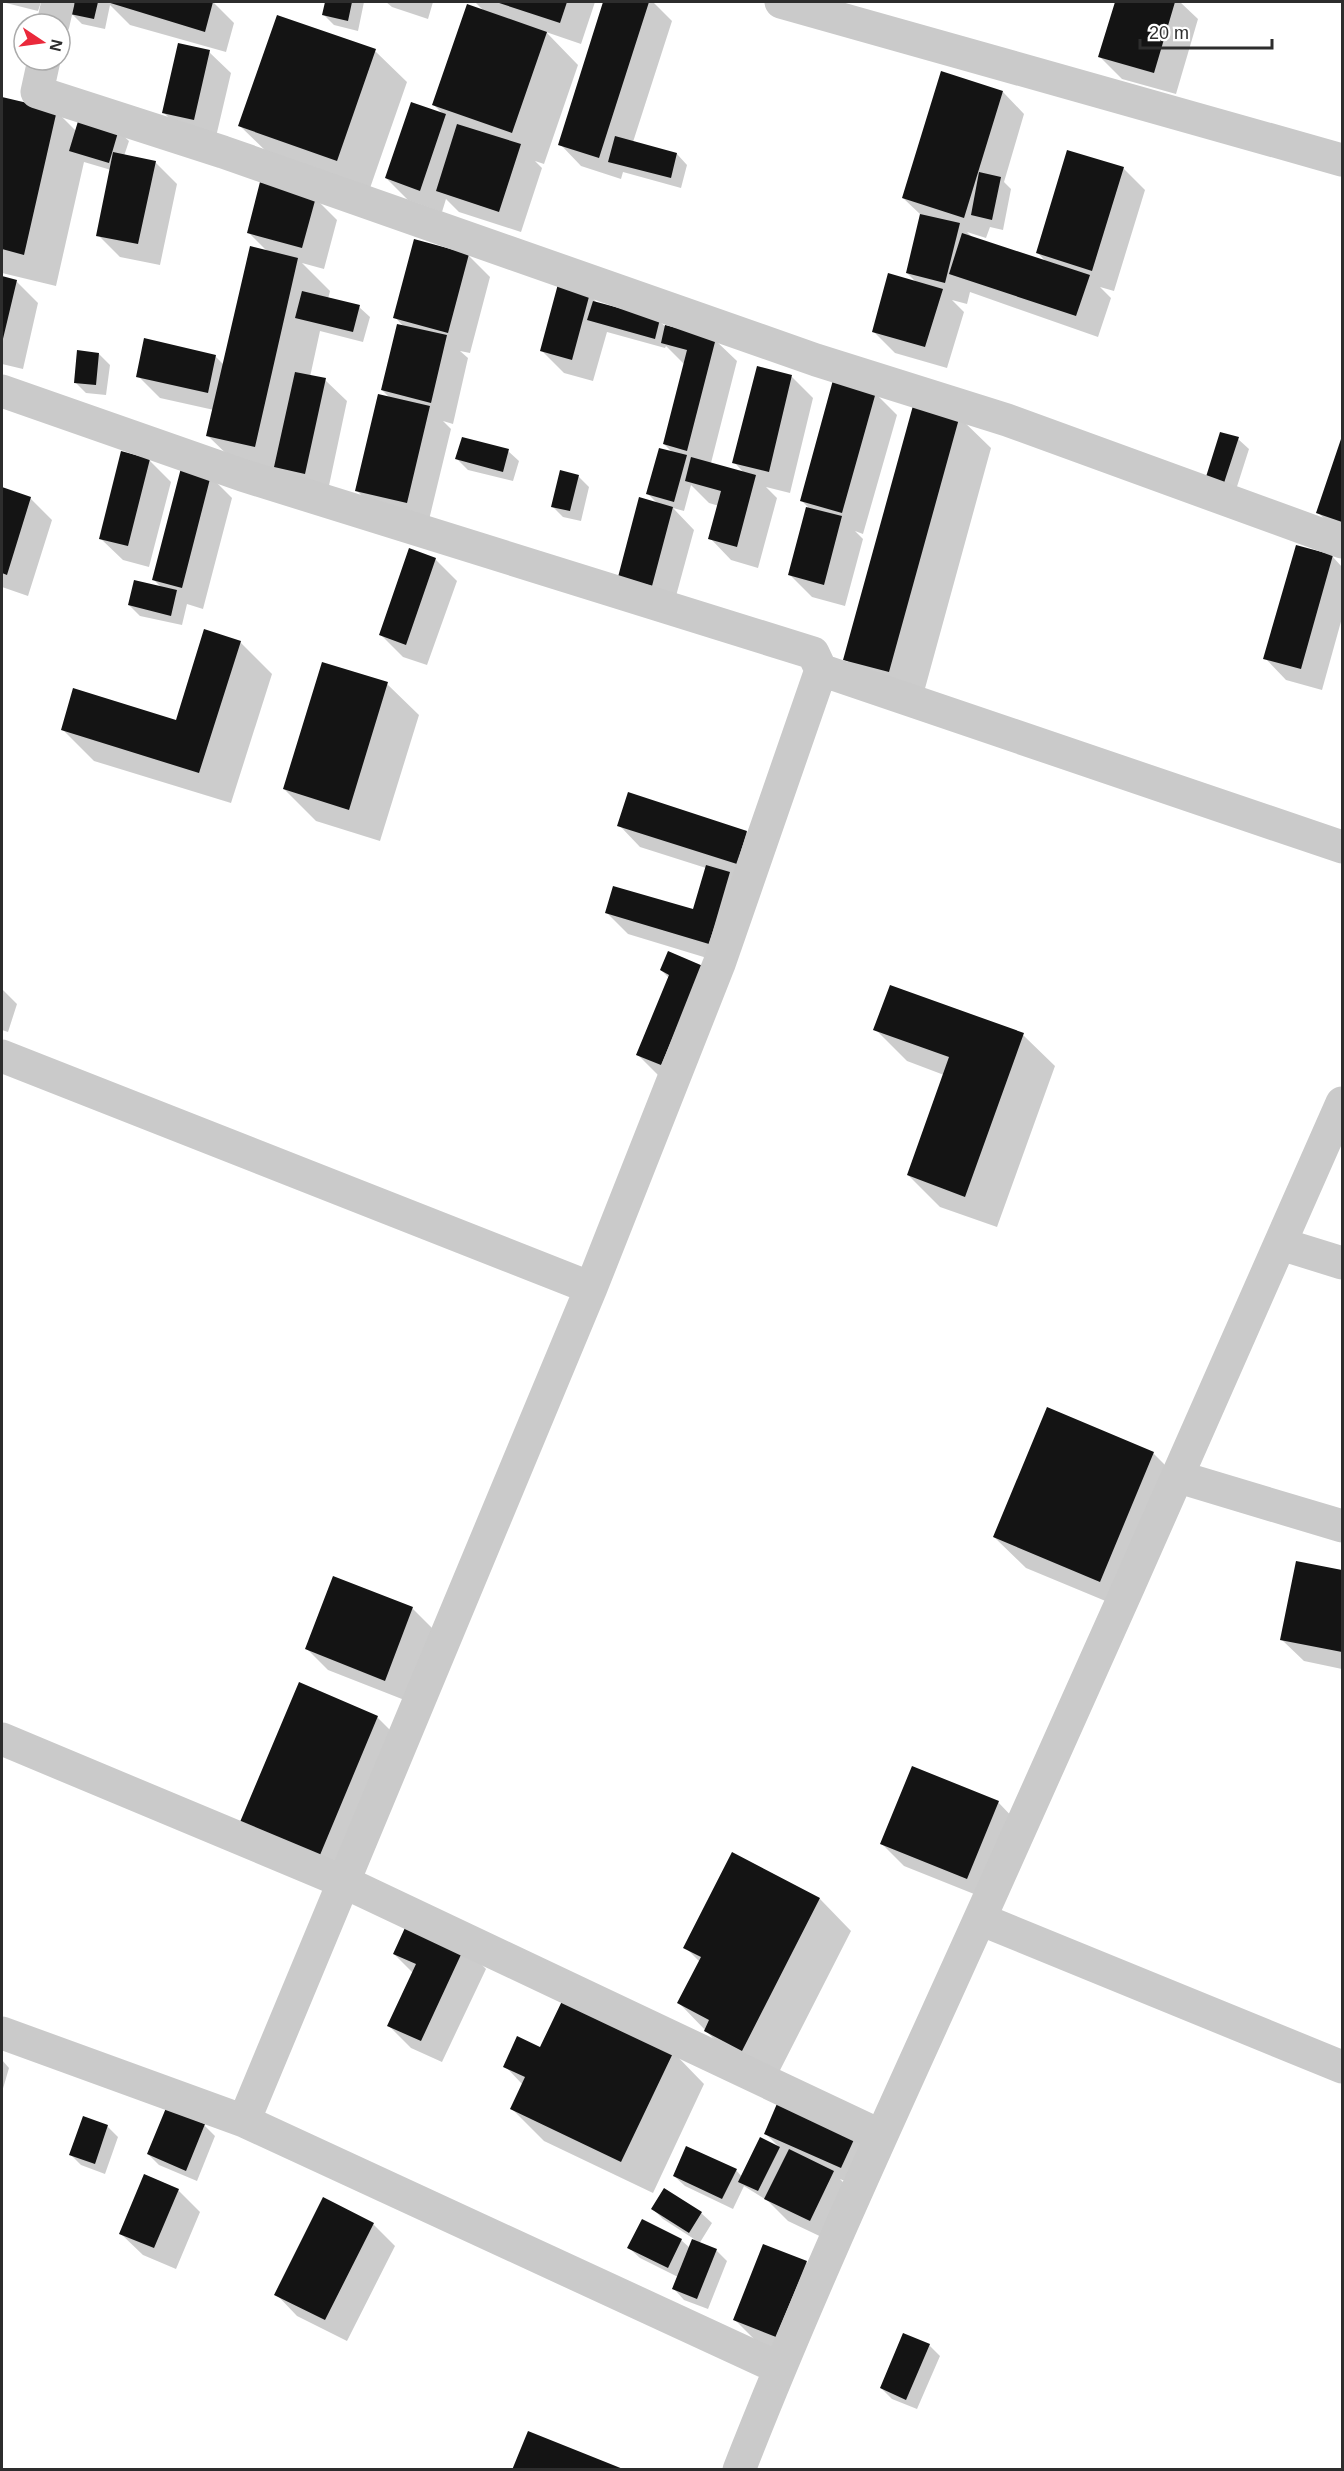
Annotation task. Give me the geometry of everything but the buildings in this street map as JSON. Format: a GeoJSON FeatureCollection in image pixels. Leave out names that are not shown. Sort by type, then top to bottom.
{"type":"FeatureCollection","features":[{"type":"Feature","properties":{"kind":"street"},"geometry":{"type":"LineString","coordinates":[[782,2],[1342,160]]}},
{"type":"Feature","properties":{"kind":"street"},"geometry":{"type":"LineString","coordinates":[[41,72],[37,92],[223,152],[816,360],[1006,420],[1342,542]]}},
{"type":"Feature","properties":{"kind":"street"},"geometry":{"type":"LineString","coordinates":[[2,391],[242,475],[813,653],[821,670],[719,964],[591,1288],[244,2121]]}},
{"type":"Feature","properties":{"kind":"street"},"geometry":{"type":"LineString","coordinates":[[821,670],[1342,847]]}},
{"type":"Feature","properties":{"kind":"street"},"geometry":{"type":"LineString","coordinates":[[2,1056],[591,1288]]}},
{"type":"Feature","properties":{"kind":"street"},"geometry":{"type":"LineString","coordinates":[[739,2469],[779,2368],[879,2135],[980,1919],[1179,1477],[1342,1103]]}},
{"type":"Feature","properties":{"kind":"street"},"geometry":{"type":"LineString","coordinates":[[1281,1244],[1342,1263]]}},
{"type":"Feature","properties":{"kind":"street"},"geometry":{"type":"LineString","coordinates":[[1179,1477],[1342,1526]]}},
{"type":"Feature","properties":{"kind":"street"},"geometry":{"type":"LineString","coordinates":[[2,1739],[344,1882],[879,2135]]}},
{"type":"Feature","properties":{"kind":"street"},"geometry":{"type":"LineString","coordinates":[[980,1919],[1342,2067]]}},
{"type":"Feature","properties":{"kind":"street"},"geometry":{"type":"LineString","coordinates":[[2,2033],[244,2121],[779,2368]]}}]}
